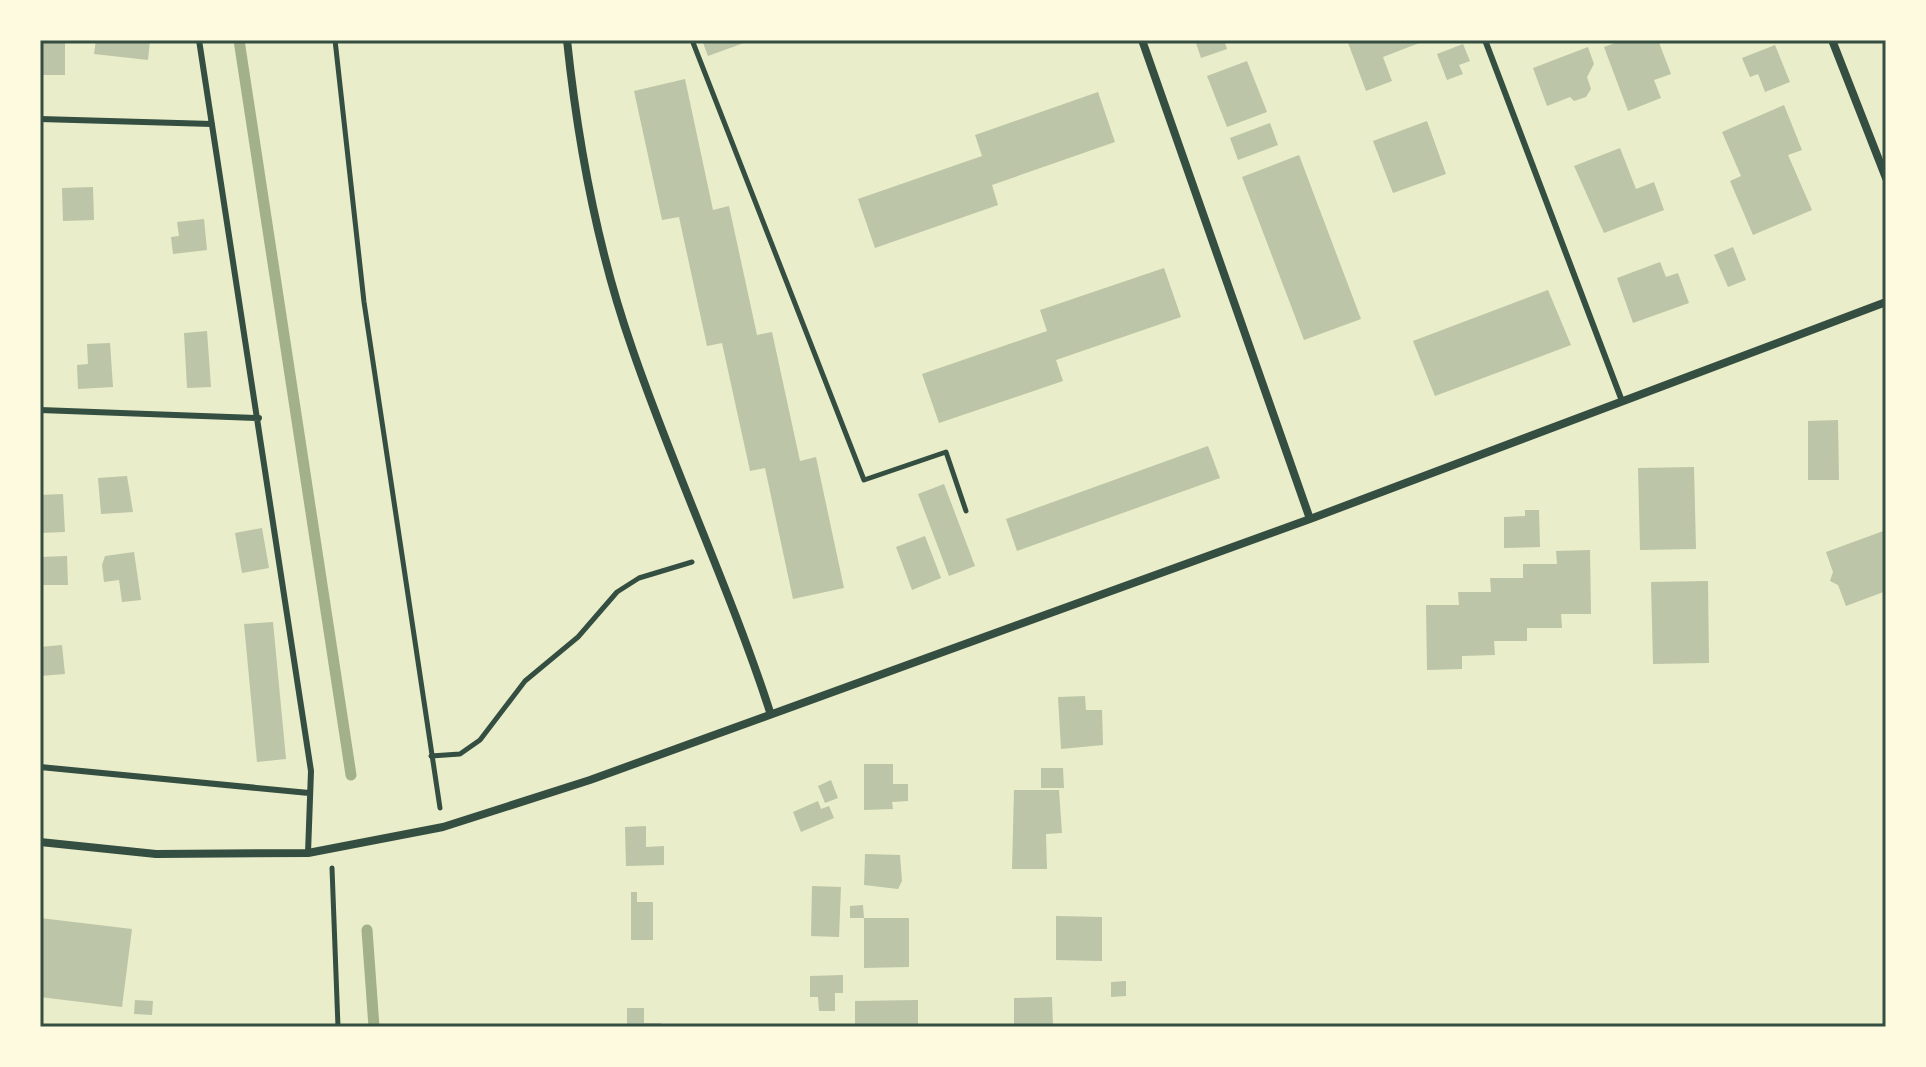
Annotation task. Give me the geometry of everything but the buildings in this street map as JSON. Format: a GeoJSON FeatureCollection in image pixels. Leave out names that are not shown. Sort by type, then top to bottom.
{"type":"FeatureCollection","features":[{"type":"Feature","properties":{"kind":"street"},"geometry":{"type":"LineString","coordinates":[[567,40],[575,114],[596,229],[631,347],[770,712]]}},
{"type":"Feature","properties":{"kind":"street"},"geometry":{"type":"LineString","coordinates":[[1142,40],[1310,519]]}},
{"type":"Feature","properties":{"kind":"street"},"geometry":{"type":"LineString","coordinates":[[1832,40],[1886,178]]}},
{"type":"Feature","properties":{"kind":"street"},"geometry":{"type":"LineString","coordinates":[[40,842],[156,854],[308,853],[443,827],[590,780],[770,712],[1310,519],[1886,302]]}},
{"type":"Feature","properties":{"kind":"lane"},"geometry":{"type":"LineString","coordinates":[[199,40],[311,771],[308,853]]}},
{"type":"Feature","properties":{"kind":"lane"},"geometry":{"type":"LineString","coordinates":[[1485,40],[1622,401]]}},
{"type":"Feature","properties":{"kind":"lane"},"geometry":{"type":"LineString","coordinates":[[40,119],[212,124]]}},
{"type":"Feature","properties":{"kind":"lane"},"geometry":{"type":"LineString","coordinates":[[40,410],[259,418]]}},
{"type":"Feature","properties":{"kind":"lane"},"geometry":{"type":"LineString","coordinates":[[40,767],[309,793]]}},
{"type":"Feature","properties":{"kind":"path"},"geometry":{"type":"LineString","coordinates":[[335,40],[364,302],[438,797]]}},
{"type":"Feature","properties":{"kind":"path"},"geometry":{"type":"LineString","coordinates":[[692,40],[864,480],[946,452],[966,511]]}},
{"type":"Feature","properties":{"kind":"path"},"geometry":{"type":"LineString","coordinates":[[431,756],[460,754],[480,740],[525,681],[578,637],[617,592],[639,578],[693,562]]}},
{"type":"Feature","properties":{"kind":"path"},"geometry":{"type":"LineString","coordinates":[[332,850],[338,1027]]}},
{"type":"Feature","properties":{"kind":"waterway"},"geometry":{"type":"LineString","coordinates":[[239,40],[351,775]]}},
{"type":"Feature","properties":{"kind":"waterway"},"geometry":{"type":"LineString","coordinates":[[367,930],[374,1027]]}}]}
